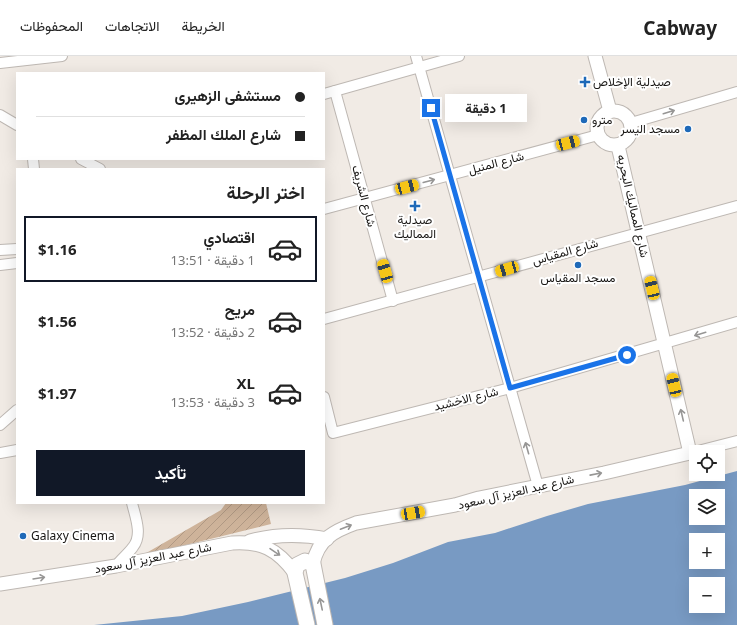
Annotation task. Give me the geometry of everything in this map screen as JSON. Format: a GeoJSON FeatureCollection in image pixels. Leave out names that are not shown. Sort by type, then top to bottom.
{"type":"FeatureCollection","features":[{"type":"Feature","properties":{"kind":"highway"},"geometry":{"type":"LineString","coordinates":[[307,625],[295,569],[301,562],[305,561],[313,564],[325,625]]}},
{"type":"Feature","properties":{"kind":"main road"},"geometry":{"type":"LineString","coordinates":[[595,56],[610,111]]}},
{"type":"Feature","properties":{"kind":"main road"},"geometry":{"type":"LineString","coordinates":[[610,111],[623,113],[631,123],[631,135],[628,140],[618,146],[604,143],[598,135],[597,125],[599,120],[610,111]]}},
{"type":"Feature","properties":{"kind":"main road","name":"شارع المماليك البحريه"},"geometry":{"type":"LineString","coordinates":[[618,146],[689,449]]}},
{"type":"Feature","properties":{"kind":"main road","name":"شارع عبد العزيز آل سعود"},"geometry":{"type":"LineString","coordinates":[[313,564],[315,553],[327,538],[341,528],[356,523],[461,504],[479,498],[689,453]]}},
{"type":"Feature","properties":{"kind":"main road"},"geometry":{"type":"LineString","coordinates":[[247,542],[273,536],[286,535],[306,535],[327,538]]}},
{"type":"Feature","properties":{"kind":"main road","name":"شارع عبد العزيز آل سعود"},"geometry":{"type":"LineString","coordinates":[[0,584],[116,566],[232,542],[247,542],[262,545],[275,552],[286,562],[296,579]]}},
{"type":"Feature","properties":{"kind":"street"},"geometry":{"type":"LineString","coordinates":[[0,63],[62,56]]}},
{"type":"Feature","properties":{"kind":"street"},"geometry":{"type":"LineString","coordinates":[[416,56],[538,486]]}},
{"type":"Feature","properties":{"kind":"street"},"geometry":{"type":"LineString","coordinates":[[325,94],[459,56]]}},
{"type":"Feature","properties":{"kind":"street","name":"شارع الشريف"},"geometry":{"type":"LineString","coordinates":[[335,91],[393,301]]}},
{"type":"Feature","properties":{"kind":"street"},"geometry":{"type":"LineString","coordinates":[[631,123],[737,92]]}},
{"type":"Feature","properties":{"kind":"street"},"geometry":{"type":"LineString","coordinates":[[0,115],[16,124]]}},
{"type":"Feature","properties":{"kind":"street","name":"شارع المنيل"},"geometry":{"type":"LineString","coordinates":[[325,209],[598,135]]}},
{"type":"Feature","properties":{"kind":"street"},"geometry":{"type":"LineString","coordinates":[[83,160],[98,168]]}},
{"type":"Feature","properties":{"kind":"street","name":"شارع المقياس"},"geometry":{"type":"LineString","coordinates":[[325,320],[737,206]]}},
{"type":"Feature","properties":{"kind":"street"},"geometry":{"type":"LineString","coordinates":[[0,250],[16,249]]}},
{"type":"Feature","properties":{"kind":"street"},"geometry":{"type":"LineString","coordinates":[[0,265],[16,263]]}},
{"type":"Feature","properties":{"kind":"street","name":"شارع الاخشيد"},"geometry":{"type":"LineString","coordinates":[[325,401],[333,433],[510,388],[737,322]]}},
{"type":"Feature","properties":{"kind":"street"},"geometry":{"type":"LineString","coordinates":[[0,425],[16,411]]}},
{"type":"Feature","properties":{"kind":"street","name":"شارع عبد العزيز آل سعود"},"geometry":{"type":"LineString","coordinates":[[721,445],[737,441]]}},
{"type":"Feature","properties":{"kind":"street"},"geometry":{"type":"LineString","coordinates":[[0,453],[16,450]]}},
{"type":"Feature","properties":{"kind":"street"},"geometry":{"type":"LineString","coordinates":[[116,566],[133,548],[137,539],[138,530],[132,504]]}},
{"type":"Feature","properties":{"kind":"shaded area"},"geometry":{"type":"Polygon","coordinates":[[[225,504],[266,504],[271,524],[141,556],[221,510],[225,504]]]}},
{"type":"Feature","properties":{"kind":"water"},"geometry":{"type":"Polygon","coordinates":[[[737,471],[737,625],[94,625],[182,616],[248,602],[345,578],[393,563],[448,542],[495,533],[588,504],[700,481],[725,481],[725,474],[737,471]]]}},
{"type":"Feature","properties":{"kind":"place","name":"صيدلية الإخلاص"},"geometry":{"type":"Point","coordinates":[585,82]}},
{"type":"Feature","properties":{"kind":"place","name":"مترو"},"geometry":{"type":"Point","coordinates":[584,120]}},
{"type":"Feature","properties":{"kind":"place","name":"مسجد اليسر"},"geometry":{"type":"Point","coordinates":[688,129]}},
{"type":"Feature","properties":{"kind":"place","name":"صيدلية المماليك"},"geometry":{"type":"Point","coordinates":[415,206]}},
{"type":"Feature","properties":{"kind":"place","name":"مسجد المقياس"},"geometry":{"type":"Point","coordinates":[578,265]}},
{"type":"Feature","properties":{"kind":"place","name":"Galaxy Cinema"},"geometry":{"type":"Point","coordinates":[23,536]}},
{"type":"Feature","properties":{"kind":"route"},"geometry":{"type":"LineString","coordinates":[[431,108],[510,388],[627,355]]}}]}
